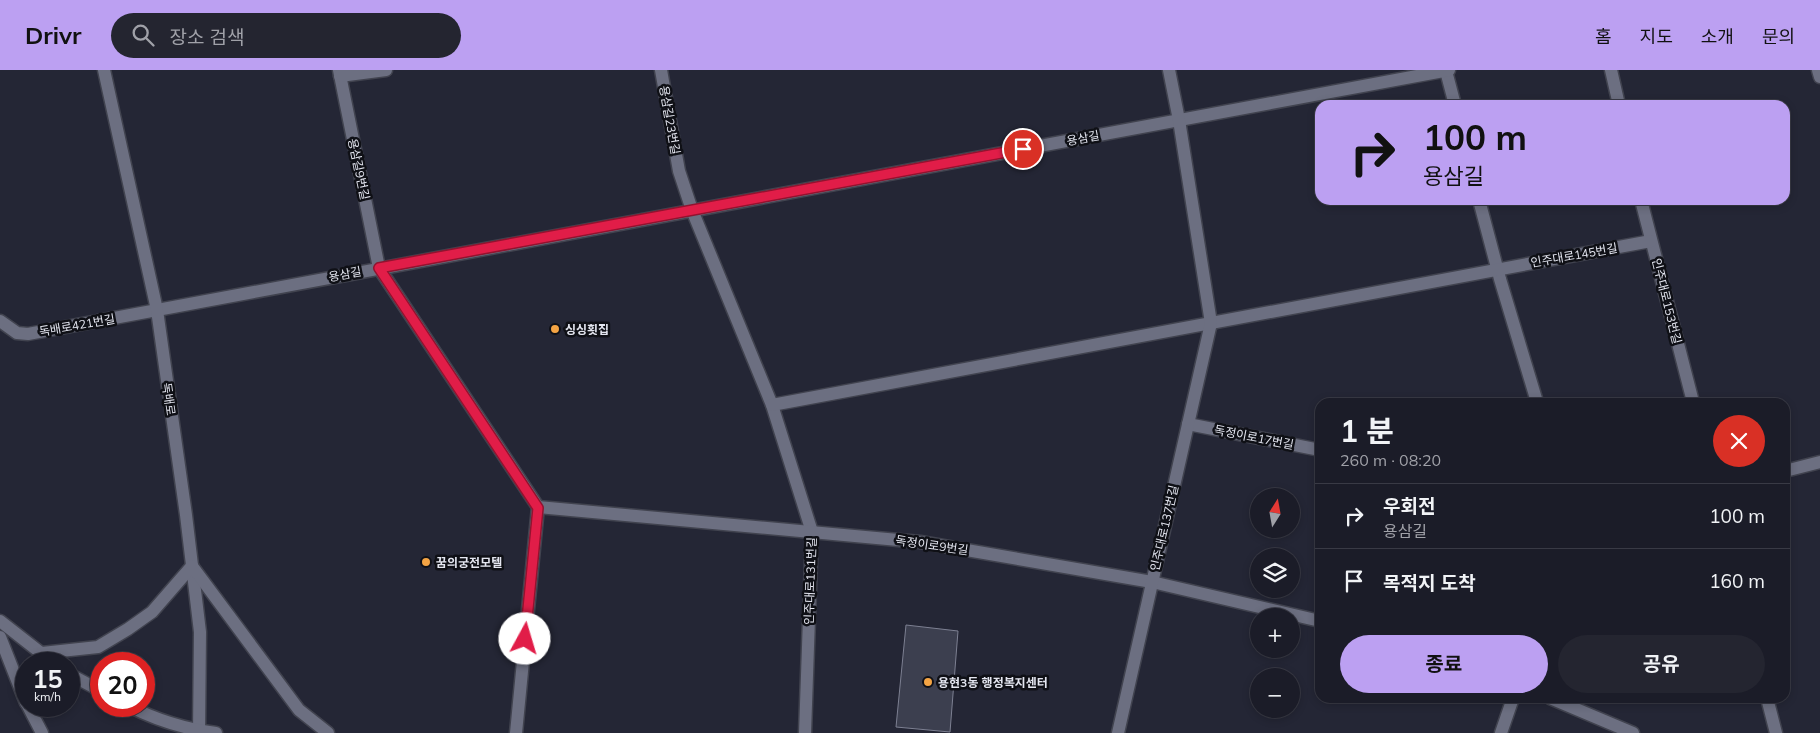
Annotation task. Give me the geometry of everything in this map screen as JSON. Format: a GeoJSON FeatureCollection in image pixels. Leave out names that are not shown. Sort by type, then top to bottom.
{"type":"FeatureCollection","features":[{"type":"Feature","properties":{"kind":"main road","name":"독배로"},"geometry":{"type":"LineString","coordinates":[[104,70],[157,310],[200,632],[199,732]]}},
{"type":"Feature","properties":{"kind":"main road"},"geometry":{"type":"LineString","coordinates":[[339,73],[364,74],[386,70]]}},
{"type":"Feature","properties":{"kind":"main road","name":"용삼길23번길"},"geometry":{"type":"LineString","coordinates":[[661,70],[679,171]]}},
{"type":"Feature","properties":{"kind":"main road","name":"인주대로137번길"},"geometry":{"type":"LineString","coordinates":[[1118,733],[1211,323],[1179,120],[1169,70]]}},
{"type":"Feature","properties":{"kind":"main road","name":"용삼길"},"geometry":{"type":"LineString","coordinates":[[157,310],[1447,70]]}},
{"type":"Feature","properties":{"kind":"main road"},"geometry":{"type":"LineString","coordinates":[[1447,70],[1454,100]]}},
{"type":"Feature","properties":{"kind":"main road"},"geometry":{"type":"LineString","coordinates":[[1611,70],[1618,100]]}},
{"type":"Feature","properties":{"kind":"main road"},"geometry":{"type":"LineString","coordinates":[[1818,70],[1820,77]]}},
{"type":"Feature","properties":{"kind":"main road","name":"용삼길9번길"},"geometry":{"type":"LineString","coordinates":[[339,73],[379,268]]}},
{"type":"Feature","properties":{"kind":"main road","name":"인주대로131번길"},"geometry":{"type":"LineString","coordinates":[[679,171],[692,210],[772,405],[812,532],[805,733]]}},
{"type":"Feature","properties":{"kind":"main road"},"geometry":{"type":"LineString","coordinates":[[1480,205],[1497,269],[1536,398]]}},
{"type":"Feature","properties":{"kind":"main road","name":"인주대로153번길"},"geometry":{"type":"LineString","coordinates":[[1642,205],[1692,398]]}},
{"type":"Feature","properties":{"kind":"main road","name":"인주대로145번길"},"geometry":{"type":"LineString","coordinates":[[1497,269],[1651,241]]}},
{"type":"Feature","properties":{"kind":"main road"},"geometry":{"type":"LineString","coordinates":[[379,268],[538,508],[516,733]]}},
{"type":"Feature","properties":{"kind":"main road"},"geometry":{"type":"LineString","coordinates":[[772,405],[1497,269]]}},
{"type":"Feature","properties":{"kind":"main road","name":"독배로421번길"},"geometry":{"type":"LineString","coordinates":[[0,321],[17,333],[28,334],[157,310]]}},
{"type":"Feature","properties":{"kind":"main road","name":"독정이로17번길"},"geometry":{"type":"LineString","coordinates":[[1188,424],[1315,449]]}},
{"type":"Feature","properties":{"kind":"main road"},"geometry":{"type":"LineString","coordinates":[[1790,470],[1820,462]]}},
{"type":"Feature","properties":{"kind":"main road","name":"독정이로9번길"},"geometry":{"type":"LineString","coordinates":[[538,508],[920,542],[1152,582],[1315,620]]}},
{"type":"Feature","properties":{"kind":"main road"},"geometry":{"type":"LineString","coordinates":[[58,652],[98,647],[128,629],[152,612],[192,566],[299,710],[328,733]]}},
{"type":"Feature","properties":{"kind":"main road"},"geometry":{"type":"LineString","coordinates":[[0,621],[39,652]]}},
{"type":"Feature","properties":{"kind":"main road"},"geometry":{"type":"LineString","coordinates":[[0,637],[15,675]]}},
{"type":"Feature","properties":{"kind":"main road"},"geometry":{"type":"LineString","coordinates":[[1501,733],[1512,703]]}},
{"type":"Feature","properties":{"kind":"main road"},"geometry":{"type":"LineString","coordinates":[[1562,703],[1633,733]]}},
{"type":"Feature","properties":{"kind":"main road"},"geometry":{"type":"LineString","coordinates":[[1769,703],[1776,733]]}},
{"type":"Feature","properties":{"kind":"main road"},"geometry":{"type":"LineString","coordinates":[[34,717],[42,733]]}},
{"type":"Feature","properties":{"kind":"main road"},"geometry":{"type":"LineString","coordinates":[[150,717],[199,732],[216,733]]}},
{"type":"Feature","properties":{"kind":"building"},"geometry":{"type":"Polygon","coordinates":[[[906,625],[958,631],[950,732],[896,727],[906,625]]]}},
{"type":"Feature","properties":{"kind":"place","name":"싱싱횟집"},"geometry":{"type":"Point","coordinates":[555,329]}},
{"type":"Feature","properties":{"kind":"place","name":"꿈의궁전모텔"},"geometry":{"type":"Point","coordinates":[426,562]}},
{"type":"Feature","properties":{"kind":"place","name":"용현3동 행정복지센터"},"geometry":{"type":"Point","coordinates":[928,682]}},
{"type":"Feature","properties":{"kind":"route"},"geometry":{"type":"LineString","coordinates":[[525,639],[538,508],[379,268],[1023,149]]}}]}
